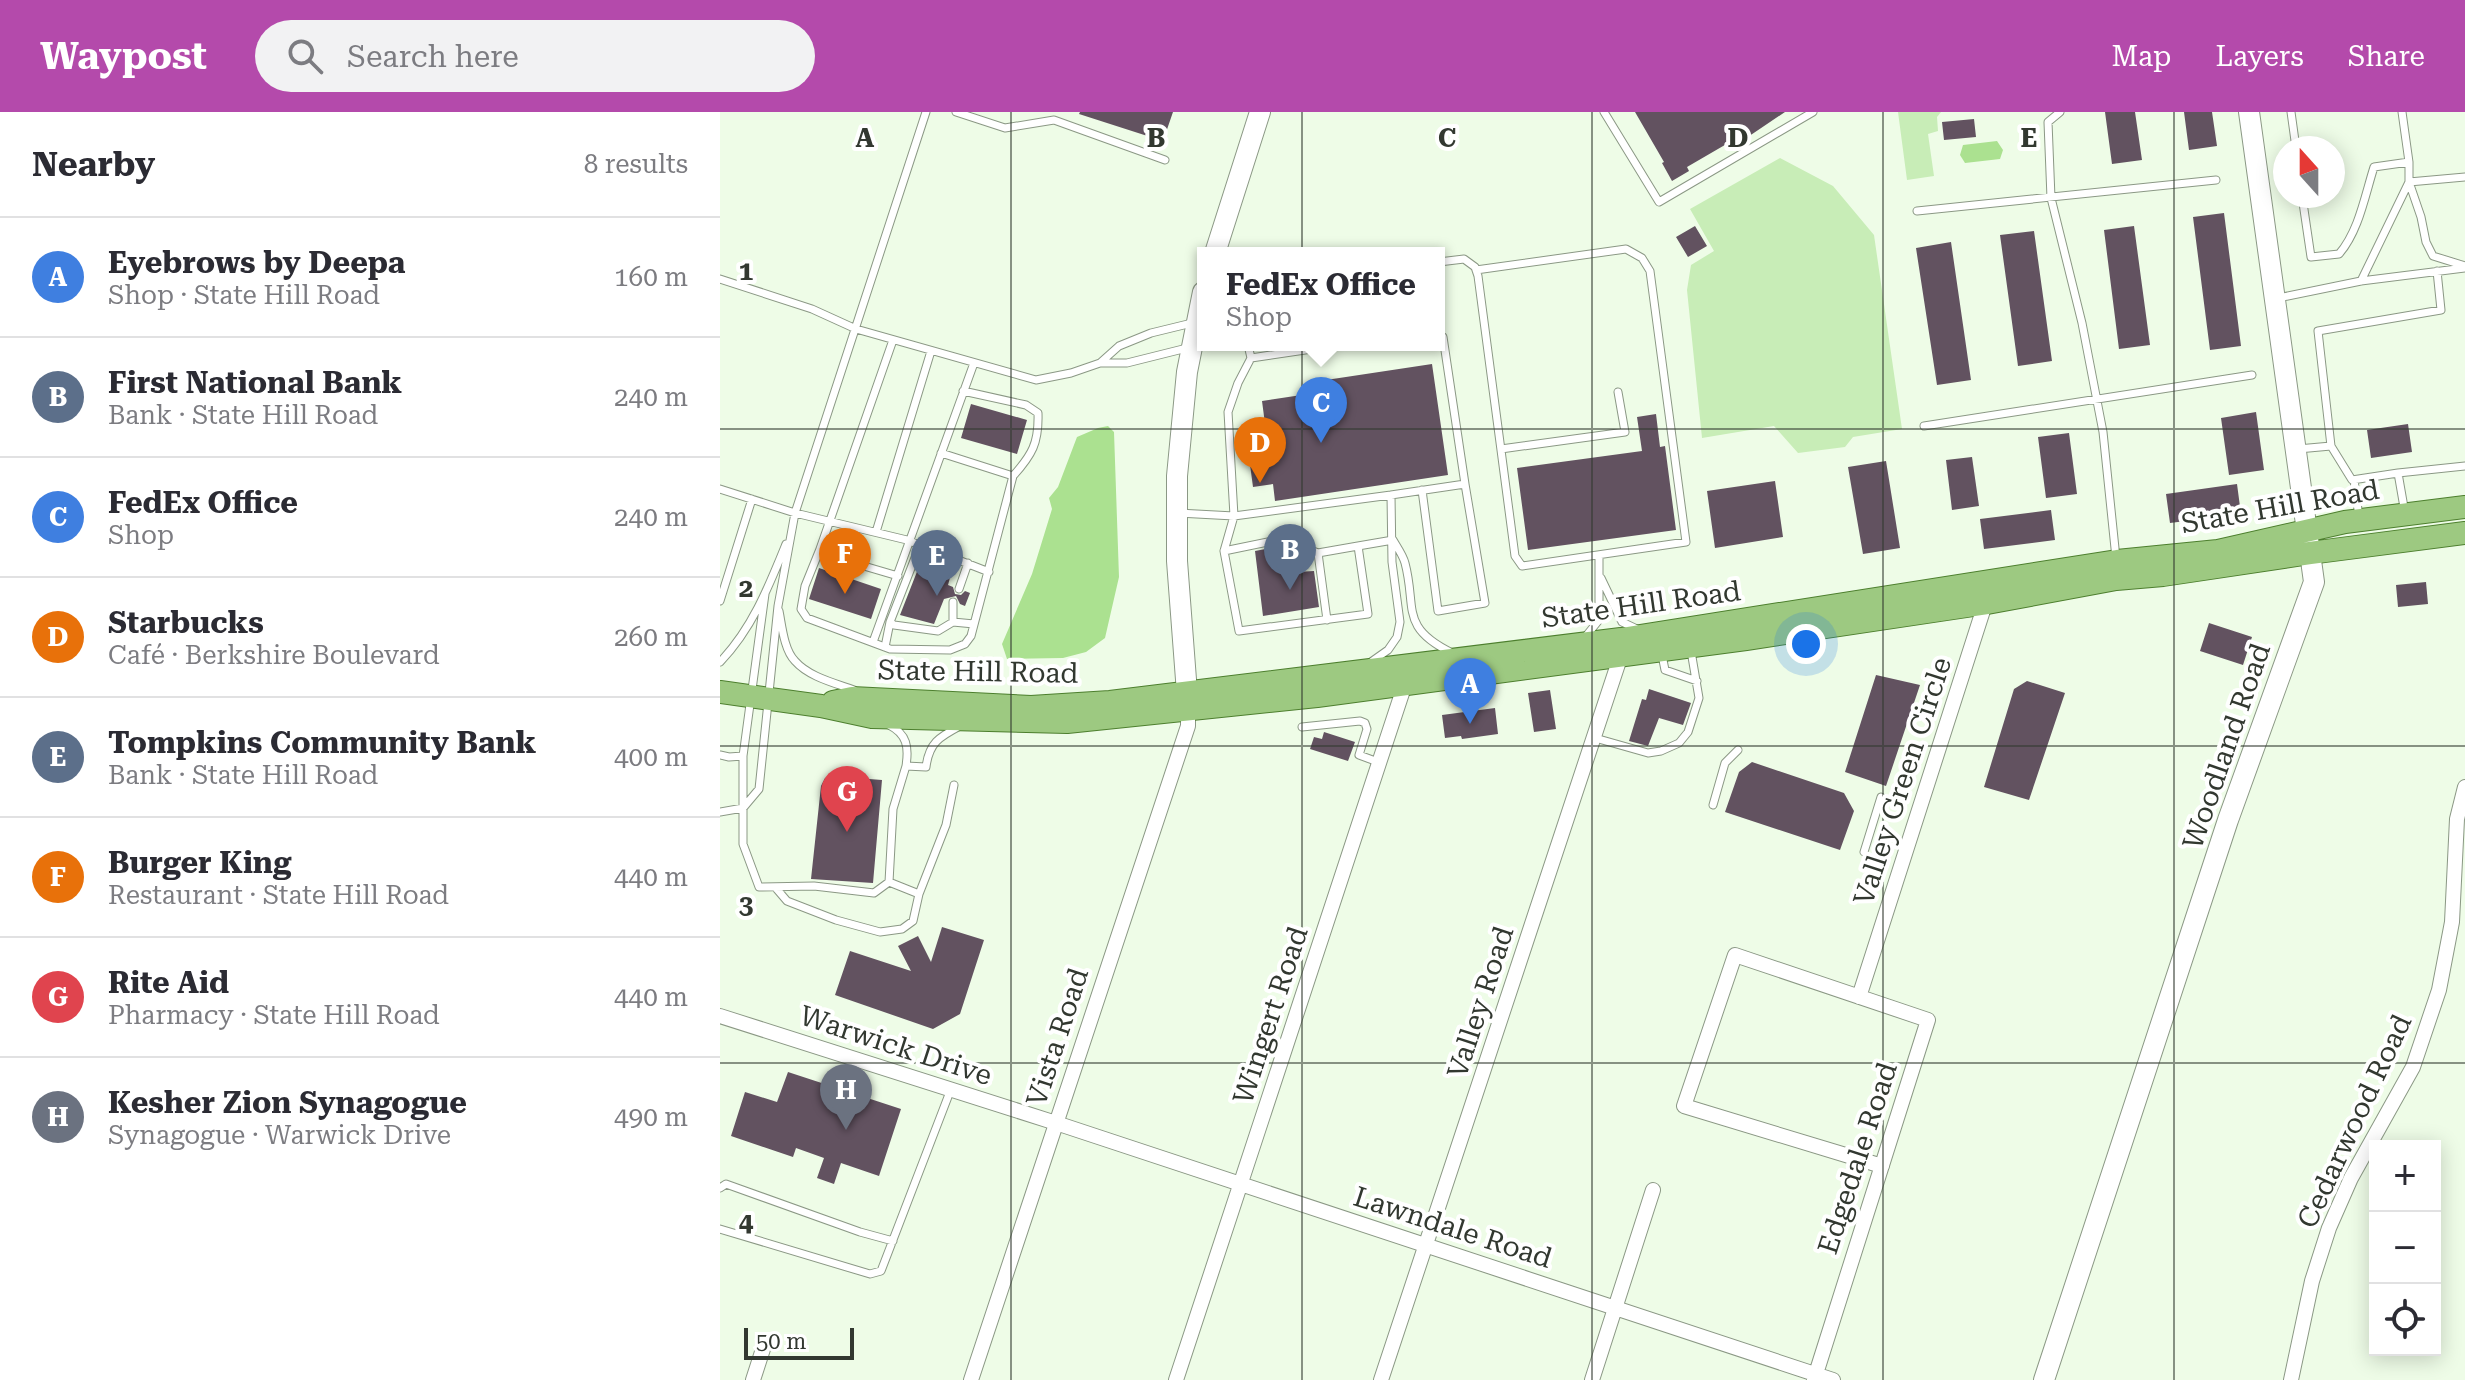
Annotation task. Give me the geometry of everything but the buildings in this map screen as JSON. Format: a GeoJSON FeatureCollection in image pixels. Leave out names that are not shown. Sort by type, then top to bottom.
{"type":"FeatureCollection","features":[{"type":"Feature","properties":{"kind":"main road"},"geometry":{"type":"LineString","coordinates":[[1217,247],[1260,112]]}},
{"type":"Feature","properties":{"kind":"main road","name":"Woodland Road"},"geometry":{"type":"LineString","coordinates":[[2044,1380],[2228,820],[2314,582],[2249,112]]}},
{"type":"Feature","properties":{"kind":"main road"},"geometry":{"type":"LineString","coordinates":[[1188,701],[1176,513],[1181,427],[1197,345]]}},
{"type":"Feature","properties":{"kind":"main road","name":"State Hill Road"},"geometry":{"type":"LineString","coordinates":[[2308,542],[2360,520],[2465,507]]}},
{"type":"Feature","properties":{"kind":"main road","name":"State Hill Road"},"geometry":{"type":"LineString","coordinates":[[1654,642],[1690,645],[2116,570],[2163,575],[2308,542],[2465,533]]}},
{"type":"Feature","properties":{"kind":"main road","name":"State Hill Road"},"geometry":{"type":"LineString","coordinates":[[878,708],[1031,707],[1188,701],[1654,642],[1987,592]]}},
{"type":"Feature","properties":{"kind":"main road","name":"State Hill Road"},"geometry":{"type":"LineString","coordinates":[[720,692],[821,706],[852,698],[878,708],[973,720],[1067,722],[1356,672],[1408,675],[1465,659],[1571,645],[1622,646]]}},
{"type":"Feature","properties":{"kind":"street","name":"Valley Green Circle"},"geometry":{"type":"LineString","coordinates":[[1859,997],[1987,592]]}},
{"type":"Feature","properties":{"kind":"street","name":"Valley Road"},"geometry":{"type":"LineString","coordinates":[[1381,1380],[1595,738],[1622,646]]}},
{"type":"Feature","properties":{"kind":"street","name":"Wingert Road"},"geometry":{"type":"LineString","coordinates":[[1176,1380],[1408,675]]}},
{"type":"Feature","properties":{"kind":"street","name":"Vista Road"},"geometry":{"type":"LineString","coordinates":[[971,1380],[1188,726],[1188,701]]}},
{"type":"Feature","properties":{"kind":"street","name":"Cedarwood Road"},"geometry":{"type":"LineString","coordinates":[[2291,1380],[2312,1281],[2329,1228],[2356,1168],[2413,1067],[2439,990],[2452,922],[2457,819],[2465,787]]}},
{"type":"Feature","properties":{"kind":"street"},"geometry":{"type":"LineString","coordinates":[[1859,997],[1735,955],[1684,1106],[1882,1166]]}},
{"type":"Feature","properties":{"kind":"street","name":"Edgedale Road"},"geometry":{"type":"LineString","coordinates":[[1815,1377],[1928,1020],[1859,997]]}},
{"type":"Feature","properties":{"kind":"street","name":"Warwick Drive"},"geometry":{"type":"LineString","coordinates":[[720,1016],[1056,1123]]}},
{"type":"Feature","properties":{"kind":"street","name":"Lawndale Road"},"geometry":{"type":"LineString","coordinates":[[1056,1123],[1615,1307],[1815,1377],[1833,1380]]}},
{"type":"Feature","properties":{"kind":"street"},"geometry":{"type":"LineString","coordinates":[[1592,1380],[1653,1190]]}},
{"type":"Feature","properties":{"kind":"street"},"geometry":{"type":"LineString","coordinates":[[753,1380],[763,1349]]}},
{"type":"Feature","properties":{"kind":"lane"},"geometry":{"type":"LineString","coordinates":[[889,882],[874,893],[814,886],[759,887],[743,844],[743,756],[760,698],[795,513],[926,112]]}},
{"type":"Feature","properties":{"kind":"lane"},"geometry":{"type":"LineString","coordinates":[[956,112],[1005,128],[1054,120],[1165,160]]}},
{"type":"Feature","properties":{"kind":"lane"},"geometry":{"type":"LineString","coordinates":[[1604,112],[1659,202],[1813,112]]}},
{"type":"Feature","properties":{"kind":"lane"},"geometry":{"type":"LineString","coordinates":[[2047,112],[2051,198],[2082,323],[2103,432],[2116,570]]}},
{"type":"Feature","properties":{"kind":"lane"},"geometry":{"type":"LineString","coordinates":[[2048,122],[2060,112]]}},
{"type":"Feature","properties":{"kind":"lane"},"geometry":{"type":"LineString","coordinates":[[2291,112],[2294,136]]}},
{"type":"Feature","properties":{"kind":"lane"},"geometry":{"type":"LineString","coordinates":[[2402,112],[2409,182],[2426,242],[2433,256],[2465,267]]}},
{"type":"Feature","properties":{"kind":"lane"},"geometry":{"type":"LineString","coordinates":[[2304,208],[2311,257],[2339,254],[2346,246],[2360,213],[2374,167],[2409,162]]}},
{"type":"Feature","properties":{"kind":"lane"},"geometry":{"type":"LineString","coordinates":[[2409,182],[2465,177]]}},
{"type":"Feature","properties":{"kind":"lane"},"geometry":{"type":"LineString","coordinates":[[1917,211],[2216,180]]}},
{"type":"Feature","properties":{"kind":"lane"},"geometry":{"type":"LineString","coordinates":[[2361,281],[2409,182]]}},
{"type":"Feature","properties":{"kind":"lane"},"geometry":{"type":"LineString","coordinates":[[1445,261],[1464,259],[1476,270],[1515,556],[1522,566],[1686,542],[1650,271],[1642,258],[1626,249],[1476,270]]}},
{"type":"Feature","properties":{"kind":"lane"},"geometry":{"type":"LineString","coordinates":[[2274,298],[2361,281],[2465,267]]}},
{"type":"Feature","properties":{"kind":"lane"},"geometry":{"type":"LineString","coordinates":[[2360,520],[2354,480],[2331,446],[2318,331],[2441,310],[2437,271]]}},
{"type":"Feature","properties":{"kind":"lane"},"geometry":{"type":"LineString","coordinates":[[720,279],[812,309],[856,329],[1036,380],[1100,363],[1151,359],[1197,345]]}},
{"type":"Feature","properties":{"kind":"lane"},"geometry":{"type":"LineString","coordinates":[[1100,363],[1119,346],[1151,333],[1197,322]]}},
{"type":"Feature","properties":{"kind":"lane"},"geometry":{"type":"LineString","coordinates":[[893,340],[805,586],[801,609],[807,618],[890,649],[950,650],[965,644],[971,636],[1013,476],[1033,453],[1039,430],[1038,413],[1026,405],[963,391]]}},
{"type":"Feature","properties":{"kind":"lane"},"geometry":{"type":"LineString","coordinates":[[1422,490],[1438,611],[1485,603],[1445,350]]}},
{"type":"Feature","properties":{"kind":"lane"},"geometry":{"type":"LineString","coordinates":[[876,532],[931,351]]}},
{"type":"Feature","properties":{"kind":"lane"},"geometry":{"type":"LineString","coordinates":[[1249,351],[1251,358],[1228,412],[1234,516],[1224,551],[1239,631],[1368,614],[1358,546]]}},
{"type":"Feature","properties":{"kind":"lane"},"geometry":{"type":"LineString","coordinates":[[1251,358],[1298,351]]}},
{"type":"Feature","properties":{"kind":"lane"},"geometry":{"type":"LineString","coordinates":[[873,642],[974,363]]}},
{"type":"Feature","properties":{"kind":"lane"},"geometry":{"type":"LineString","coordinates":[[1924,426],[2252,375]]}},
{"type":"Feature","properties":{"kind":"lane"},"geometry":{"type":"LineString","coordinates":[[1501,449],[1625,432],[1618,392]]}},
{"type":"Feature","properties":{"kind":"lane"},"geometry":{"type":"LineString","coordinates":[[2295,450],[2331,446]]}},
{"type":"Feature","properties":{"kind":"lane"},"geometry":{"type":"LineString","coordinates":[[941,453],[1013,476]]}},
{"type":"Feature","properties":{"kind":"lane"},"geometry":{"type":"LineString","coordinates":[[2354,480],[2465,466]]}},
{"type":"Feature","properties":{"kind":"lane"},"geometry":{"type":"LineString","coordinates":[[2398,473],[2405,515]]}},
{"type":"Feature","properties":{"kind":"lane"},"geometry":{"type":"LineString","coordinates":[[1176,513],[1234,516],[1465,484]]}},
{"type":"Feature","properties":{"kind":"lane"},"geometry":{"type":"LineString","coordinates":[[720,489],[795,513],[910,541],[989,572]]}},
{"type":"Feature","properties":{"kind":"lane"},"geometry":{"type":"LineString","coordinates":[[1356,672],[1388,650],[1397,637],[1400,622],[1392,562],[1391,495]]}},
{"type":"Feature","properties":{"kind":"lane"},"geometry":{"type":"LineString","coordinates":[[720,601],[752,499]]}},
{"type":"Feature","properties":{"kind":"lane"},"geometry":{"type":"LineString","coordinates":[[720,662],[736,645],[765,594],[791,531]]}},
{"type":"Feature","properties":{"kind":"lane"},"geometry":{"type":"LineString","coordinates":[[1224,551],[1282,539],[1318,553],[1393,540]]}},
{"type":"Feature","properties":{"kind":"lane"},"geometry":{"type":"LineString","coordinates":[[1393,540],[1405,561],[1412,618],[1419,629],[1440,647],[1465,659]]}},
{"type":"Feature","properties":{"kind":"lane"},"geometry":{"type":"LineString","coordinates":[[885,647],[890,622],[920,545]]}},
{"type":"Feature","properties":{"kind":"lane"},"geometry":{"type":"LineString","coordinates":[[820,549],[823,554],[898,576]]}},
{"type":"Feature","properties":{"kind":"lane"},"geometry":{"type":"LineString","coordinates":[[1318,553],[1327,620]]}},
{"type":"Feature","properties":{"kind":"lane"},"geometry":{"type":"LineString","coordinates":[[1571,645],[1587,635],[1599,620],[1599,555]]}},
{"type":"Feature","properties":{"kind":"lane"},"geometry":{"type":"LineString","coordinates":[[959,589],[968,563]]}},
{"type":"Feature","properties":{"kind":"lane"},"geometry":{"type":"LineString","coordinates":[[1600,576],[1622,622],[1654,642],[1665,670],[1697,681]]}},
{"type":"Feature","properties":{"kind":"lane"},"geometry":{"type":"LineString","coordinates":[[720,812],[743,808],[759,789],[765,594]]}},
{"type":"Feature","properties":{"kind":"lane"},"geometry":{"type":"LineString","coordinates":[[953,602],[953,622]]}},
{"type":"Feature","properties":{"kind":"lane"},"geometry":{"type":"LineString","coordinates":[[778,606],[793,660],[878,708],[906,741],[906,766],[893,809],[889,882]]}},
{"type":"Feature","properties":{"kind":"lane"},"geometry":{"type":"LineString","coordinates":[[890,622],[938,631],[953,622],[974,624]]}},
{"type":"Feature","properties":{"kind":"lane"},"geometry":{"type":"LineString","coordinates":[[1595,738],[1648,753],[1679,743],[1688,732],[1699,698],[1690,645]]}},
{"type":"Feature","properties":{"kind":"lane"},"geometry":{"type":"LineString","coordinates":[[906,766],[926,767],[929,749],[946,734],[973,720]]}},
{"type":"Feature","properties":{"kind":"lane"},"geometry":{"type":"LineString","coordinates":[[1302,727],[1360,721],[1367,729],[1359,755],[1380,763]]}},
{"type":"Feature","properties":{"kind":"lane"},"geometry":{"type":"LineString","coordinates":[[1713,805],[1725,763],[1738,750]]}},
{"type":"Feature","properties":{"kind":"lane"},"geometry":{"type":"LineString","coordinates":[[720,755],[743,756]]}},
{"type":"Feature","properties":{"kind":"lane"},"geometry":{"type":"LineString","coordinates":[[775,887],[787,901],[836,920],[880,932],[902,929],[913,921],[919,894],[946,825],[954,785]]}},
{"type":"Feature","properties":{"kind":"lane"},"geometry":{"type":"LineString","coordinates":[[1864,852],[1881,797]]}},
{"type":"Feature","properties":{"kind":"lane"},"geometry":{"type":"LineString","coordinates":[[889,882],[919,894]]}},
{"type":"Feature","properties":{"kind":"lane"},"geometry":{"type":"LineString","coordinates":[[720,1229],[870,1274],[881,1271],[951,1089]]}},
{"type":"Feature","properties":{"kind":"lane"},"geometry":{"type":"LineString","coordinates":[[720,1188],[726,1184],[893,1241]]}},
{"type":"Feature","properties":{"kind":"shaded area"},"geometry":{"type":"Polygon","coordinates":[[[1898,112],[1941,112],[1937,117],[1938,131],[1928,134],[1934,176],[1907,180],[1898,112]]]}},
{"type":"Feature","properties":{"kind":"shaded area"},"geometry":{"type":"Polygon","coordinates":[[[1997,141],[2003,150],[2000,159],[1965,163],[1960,155],[1963,145],[1997,141]]]}},
{"type":"Feature","properties":{"kind":"shaded area"},"geometry":{"type":"Polygon","coordinates":[[[1780,158],[1833,186],[1874,235],[1902,429],[1853,437],[1845,447],[1798,453],[1774,426],[1702,438],[1687,290],[1691,265],[1714,251],[1690,209],[1780,158]]]}},
{"type":"Feature","properties":{"kind":"shaded area"},"geometry":{"type":"Polygon","coordinates":[[[1108,426],[1114,432],[1119,577],[1105,638],[1086,652],[1063,658],[1007,659],[1002,644],[1032,574],[1052,509],[1049,498],[1058,487],[1077,437],[1108,426]]]}},
{"type":"Feature","properties":{"kind":"place","name":"FedEx Office"},"geometry":{"type":"Point","coordinates":[1321,443]}},
{"type":"Feature","properties":{"kind":"place","name":"Starbucks"},"geometry":{"type":"Point","coordinates":[1260,483]}},
{"type":"Feature","properties":{"kind":"place","name":"First National Bank"},"geometry":{"type":"Point","coordinates":[1290,590]}},
{"type":"Feature","properties":{"kind":"place","name":"Burger King"},"geometry":{"type":"Point","coordinates":[845,594]}},
{"type":"Feature","properties":{"kind":"place","name":"Tompkins Community Bank"},"geometry":{"type":"Point","coordinates":[937,596]}},
{"type":"Feature","properties":{"kind":"place","name":"Eyebrows by Deepa"},"geometry":{"type":"Point","coordinates":[1470,724]}},
{"type":"Feature","properties":{"kind":"place","name":"Rite Aid"},"geometry":{"type":"Point","coordinates":[847,832]}},
{"type":"Feature","properties":{"kind":"place","name":"Kesher Zion Synagogue"},"geometry":{"type":"Point","coordinates":[846,1130]}}]}
